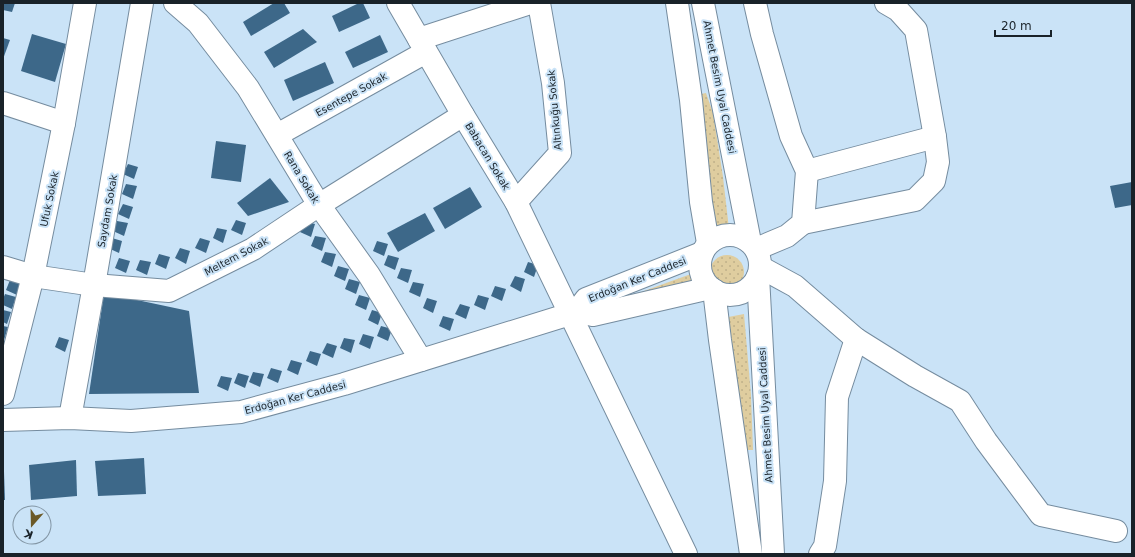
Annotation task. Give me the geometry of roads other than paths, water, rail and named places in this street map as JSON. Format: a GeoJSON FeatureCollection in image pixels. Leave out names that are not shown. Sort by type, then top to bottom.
{"type":"FeatureCollection","features":[{"type":"Feature","properties":{"kind":"street","name":"Ufuk Sokak"},"geometry":{"type":"LineString","coordinates":[[3,394],[33,276],[64,123],[85,3]]}},
{"type":"Feature","properties":{"kind":"street","name":"Saydam Sokak"},"geometry":{"type":"LineString","coordinates":[[70,418],[142,3]]}},
{"type":"Feature","properties":{"kind":"street","name":"Rana Sokak"},"geometry":{"type":"LineString","coordinates":[[176,3],[198,23],[248,88],[319,205],[369,275],[421,360]]}},
{"type":"Feature","properties":{"kind":"street","name":"Babacan Sokak"},"geometry":{"type":"LineString","coordinates":[[398,3],[463,115],[516,202],[574,312],[686,554]]}},
{"type":"Feature","properties":{"kind":"street","name":"Esentepe Sokak"},"geometry":{"type":"LineString","coordinates":[[276,135],[422,45],[530,3]]}},
{"type":"Feature","properties":{"kind":"street","name":"Altınkuğu Sokak"},"geometry":{"type":"LineString","coordinates":[[516,202],[560,153],[553,83],[539,3]]}},
{"type":"Feature","properties":{"kind":"street"},"geometry":{"type":"LineString","coordinates":[[677,3],[691,100],[705,248]]}},
{"type":"Feature","properties":{"kind":"street","name":"Ahmet Besim Uyal Caddesi"},"geometry":{"type":"LineString","coordinates":[[703,3],[756,259],[773,554]]}},
{"type":"Feature","properties":{"kind":"street"},"geometry":{"type":"LineString","coordinates":[[755,3],[762,34],[791,136],[807,171],[803,223]]}},
{"type":"Feature","properties":{"kind":"street"},"geometry":{"type":"LineString","coordinates":[[886,3],[898,10],[916,30],[938,162],[934,181],[915,200],[803,223],[756,259],[753,284],[739,293],[731,295],[722,294],[712,289],[704,281],[700,272],[699,262],[705,248],[715,238],[724,235],[742,237],[756,259],[795,286],[856,339],[915,376],[960,401],[986,441],[1041,515],[1116,531]]}},
{"type":"Feature","properties":{"kind":"street"},"geometry":{"type":"LineString","coordinates":[[3,103],[64,123]]}},
{"type":"Feature","properties":{"kind":"street","name":"Meltem Sokak"},"geometry":{"type":"LineString","coordinates":[[3,267],[33,276],[94,285],[170,291],[253,249],[319,205],[463,115]]}},
{"type":"Feature","properties":{"kind":"street"},"geometry":{"type":"LineString","coordinates":[[807,171],[935,137]]}},
{"type":"Feature","properties":{"kind":"street","name":"Erdoğan Ker Caddesi"},"geometry":{"type":"LineString","coordinates":[[574,312],[586,299],[705,248]]}},
{"type":"Feature","properties":{"kind":"street"},"geometry":{"type":"LineString","coordinates":[[712,289],[751,554]]}},
{"type":"Feature","properties":{"kind":"street","name":"Erdoğan Ker Caddesi"},"geometry":{"type":"LineString","coordinates":[[3,420],[70,418],[131,421],[242,412],[344,384],[574,312],[593,315],[712,289]]}},
{"type":"Feature","properties":{"kind":"street"},"geometry":{"type":"LineString","coordinates":[[820,554],[825,546],[834,481],[837,397],[856,339]]}}]}
